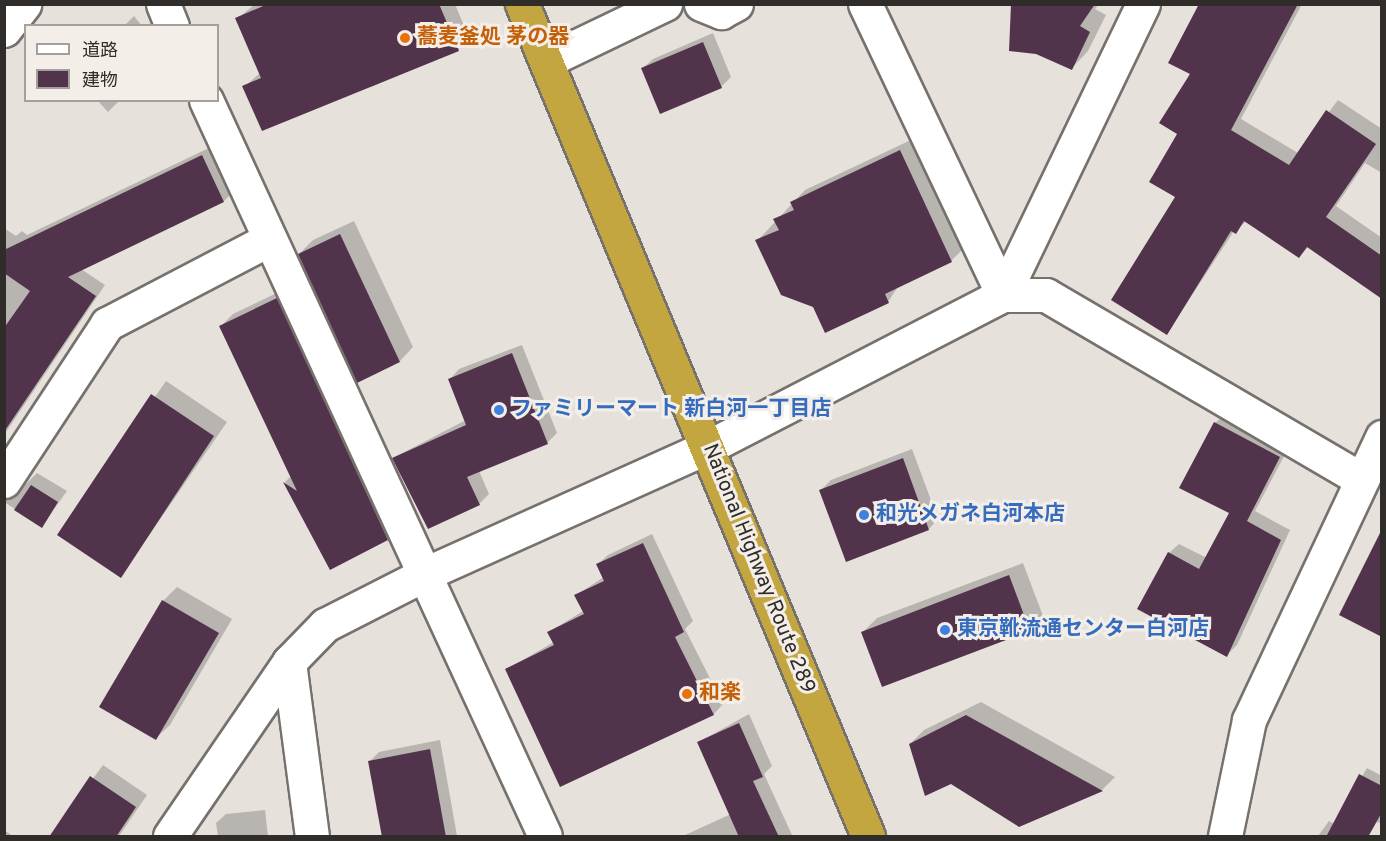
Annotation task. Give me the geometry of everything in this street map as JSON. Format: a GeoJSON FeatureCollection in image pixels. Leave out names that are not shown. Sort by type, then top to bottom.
{"type":"FeatureCollection","features":[{"type":"Feature","properties":{"kind":"highway","name":"National Highway Route 289"},"geometry":{"type":"LineString","coordinates":[[522,4],[708,447],[868,837]]}},
{"type":"Feature","properties":{"kind":"street"},"geometry":{"type":"LineString","coordinates":[[4,30],[24,4]]}},
{"type":"Feature","properties":{"kind":"street"},"geometry":{"type":"LineString","coordinates":[[163,4],[171,24]]}},
{"type":"Feature","properties":{"kind":"street"},"geometry":{"type":"LineString","coordinates":[[546,61],[665,4]]}},
{"type":"Feature","properties":{"kind":"street"},"geometry":{"type":"LineString","coordinates":[[701,4],[721,12],[736,4]]}},
{"type":"Feature","properties":{"kind":"street"},"geometry":{"type":"LineString","coordinates":[[865,4],[1002,295]]}},
{"type":"Feature","properties":{"kind":"street"},"geometry":{"type":"LineString","coordinates":[[1002,295],[1143,4]]}},
{"type":"Feature","properties":{"kind":"street"},"geometry":{"type":"LineString","coordinates":[[207,102],[268,240],[427,573],[545,837]]}},
{"type":"Feature","properties":{"kind":"street"},"geometry":{"type":"LineString","coordinates":[[4,481],[107,324],[268,240]]}},
{"type":"Feature","properties":{"kind":"street"},"geometry":{"type":"LineString","coordinates":[[170,837],[289,662],[325,625],[427,573],[708,447],[1002,295],[1046,295],[1359,478]]}},
{"type":"Feature","properties":{"kind":"street"},"geometry":{"type":"LineString","coordinates":[[1225,837],[1249,720],[1359,478],[1382,437]]}},
{"type":"Feature","properties":{"kind":"street"},"geometry":{"type":"LineString","coordinates":[[289,662],[312,837]]}},
{"type":"Feature","properties":{"kind":"building"},"geometry":{"type":"Polygon","coordinates":[[[268,4],[439,4],[459,51],[262,131],[242,86],[261,78],[235,18],[268,4]]]}},
{"type":"Feature","properties":{"kind":"building"},"geometry":{"type":"Polygon","coordinates":[[[1011,4],[1095,4],[1080,26],[1090,32],[1072,70],[1036,54],[1009,51],[1011,4]]]}},
{"type":"Feature","properties":{"kind":"building"},"geometry":{"type":"Polygon","coordinates":[[[1199,4],[1298,4],[1231,130],[1289,165],[1326,110],[1376,144],[1326,217],[1382,256],[1382,299],[1307,247],[1299,258],[1244,221],[1236,234],[1231,231],[1167,335],[1111,300],[1175,197],[1149,182],[1177,134],[1159,123],[1190,74],[1168,63],[1199,4]]]}},
{"type":"Feature","properties":{"kind":"building"},"geometry":{"type":"Polygon","coordinates":[[[703,42],[722,88],[660,114],[641,68],[703,42]]]}},
{"type":"Feature","properties":{"kind":"building"},"geometry":{"type":"Polygon","coordinates":[[[900,150],[952,262],[885,294],[889,303],[825,333],[813,307],[781,295],[755,240],[779,230],[773,219],[794,210],[790,202],[900,150]]]}},
{"type":"Feature","properties":{"kind":"building"},"geometry":{"type":"Polygon","coordinates":[[[202,155],[224,202],[68,277],[96,296],[4,432],[4,328],[30,291],[4,273],[4,250],[202,155]]]}},
{"type":"Feature","properties":{"kind":"building"},"geometry":{"type":"Polygon","coordinates":[[[340,234],[400,362],[357,383],[298,254],[340,234]]]}},
{"type":"Feature","properties":{"kind":"building"},"geometry":{"type":"Polygon","coordinates":[[[277,298],[388,540],[330,570],[283,482],[297,491],[219,326],[277,298]]]}},
{"type":"Feature","properties":{"kind":"building"},"geometry":{"type":"Polygon","coordinates":[[[512,353],[548,444],[467,477],[480,505],[428,529],[392,458],[466,425],[448,379],[512,353]]]}},
{"type":"Feature","properties":{"kind":"building"},"geometry":{"type":"Polygon","coordinates":[[[151,394],[214,436],[121,578],[57,535],[151,394]]]}},
{"type":"Feature","properties":{"kind":"building"},"geometry":{"type":"Polygon","coordinates":[[[1214,422],[1280,457],[1247,521],[1281,540],[1227,657],[1137,609],[1168,552],[1199,569],[1229,513],[1179,488],[1214,422]]]}},
{"type":"Feature","properties":{"kind":"building"},"geometry":{"type":"Polygon","coordinates":[[[903,458],[929,530],[846,562],[819,490],[903,458]]]}},
{"type":"Feature","properties":{"kind":"building"},"geometry":{"type":"Polygon","coordinates":[[[31,485],[58,502],[42,528],[14,510],[31,485]]]}},
{"type":"Feature","properties":{"kind":"building"},"geometry":{"type":"Polygon","coordinates":[[[1382,529],[1382,637],[1339,615],[1382,529]]]}},
{"type":"Feature","properties":{"kind":"building"},"geometry":{"type":"Polygon","coordinates":[[[643,543],[684,632],[675,637],[714,715],[560,787],[505,669],[554,645],[547,632],[584,614],[574,595],[604,581],[596,564],[643,543]]]}},
{"type":"Feature","properties":{"kind":"building"},"geometry":{"type":"Polygon","coordinates":[[[1009,575],[1030,631],[882,687],[861,632],[1009,575]]]}},
{"type":"Feature","properties":{"kind":"building"},"geometry":{"type":"Polygon","coordinates":[[[162,600],[219,633],[156,740],[99,707],[162,600]]]}},
{"type":"Feature","properties":{"kind":"building"},"geometry":{"type":"Polygon","coordinates":[[[966,715],[1103,791],[1019,827],[951,784],[925,796],[909,744],[966,715]]]}},
{"type":"Feature","properties":{"kind":"building"},"geometry":{"type":"Polygon","coordinates":[[[739,723],[763,777],[753,781],[779,837],[739,837],[697,742],[739,723]]]}},
{"type":"Feature","properties":{"kind":"building"},"geometry":{"type":"Polygon","coordinates":[[[430,749],[446,837],[382,837],[368,761],[430,749]]]}},
{"type":"Feature","properties":{"kind":"building"},"geometry":{"type":"Polygon","coordinates":[[[1359,774],[1382,786],[1382,812],[1368,837],[1326,837],[1359,774]]]}},
{"type":"Feature","properties":{"kind":"building"},"geometry":{"type":"Polygon","coordinates":[[[90,776],[136,807],[116,837],[49,837],[90,776]]]}},
{"type":"Feature","properties":{"kind":"place","name":"蕎麦釜処 茅の器"},"geometry":{"type":"Point","coordinates":[405,38]}},
{"type":"Feature","properties":{"kind":"place","name":"ファミリーマート 新白河一丁目店"},"geometry":{"type":"Point","coordinates":[499,410]}},
{"type":"Feature","properties":{"kind":"place","name":"和光メガネ白河本店"},"geometry":{"type":"Point","coordinates":[864,515]}},
{"type":"Feature","properties":{"kind":"place","name":"東京靴流通センター白河店"},"geometry":{"type":"Point","coordinates":[945,630]}},
{"type":"Feature","properties":{"kind":"place","name":"和楽"},"geometry":{"type":"Point","coordinates":[687,694]}}]}
